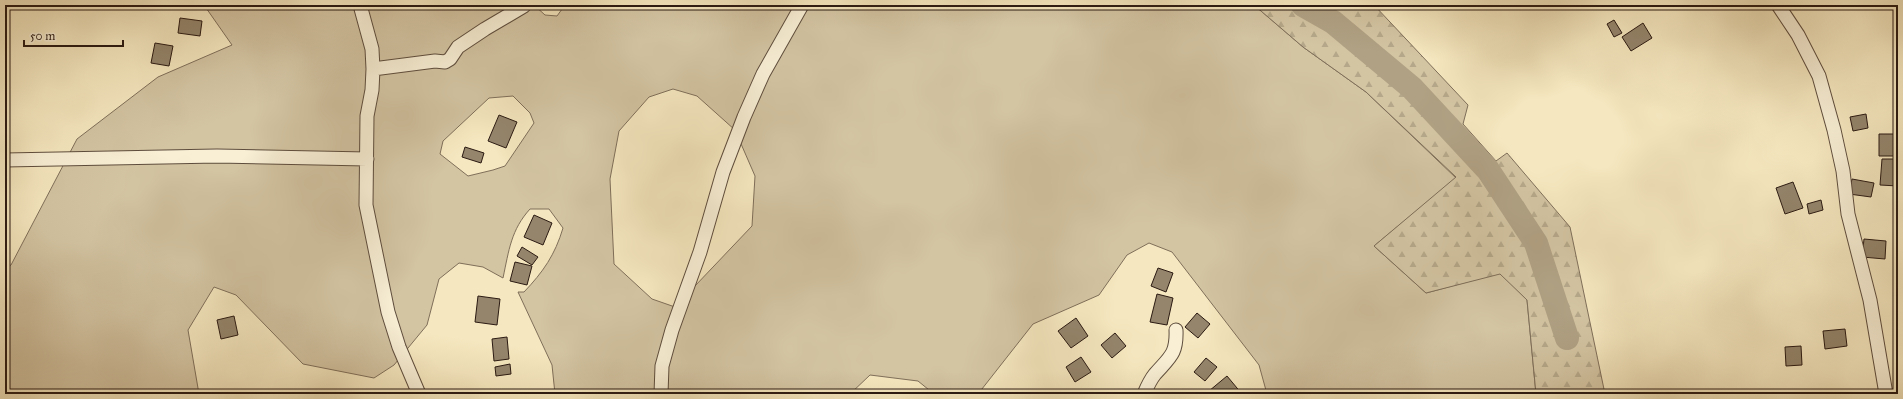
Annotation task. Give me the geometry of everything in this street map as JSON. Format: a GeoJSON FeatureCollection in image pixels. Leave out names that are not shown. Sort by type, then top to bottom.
{"type":"FeatureCollection","features":[{"type":"Feature","properties":{"kind":"street"},"geometry":{"type":"LineString","coordinates":[[360,5],[372,49],[373,69],[372,90],[367,116],[366,205],[388,312],[399,347],[419,394]]}},
{"type":"Feature","properties":{"kind":"street"},"geometry":{"type":"LineString","coordinates":[[661,394],[662,366],[672,330],[700,252],[723,172],[744,117],[763,74],[802,5]]}},
{"type":"Feature","properties":{"kind":"street"},"geometry":{"type":"LineString","coordinates":[[1778,5],[1798,35],[1819,76],[1834,130],[1843,171],[1848,214],[1870,300],[1886,394]]}},
{"type":"Feature","properties":{"kind":"street"},"geometry":{"type":"LineString","coordinates":[[373,69],[435,61],[445,62],[450,59],[458,47],[524,6]]}},
{"type":"Feature","properties":{"kind":"street"},"geometry":{"type":"LineString","coordinates":[[5,160],[217,156],[367,159]]}},
{"type":"Feature","properties":{"kind":"street"},"geometry":{"type":"LineString","coordinates":[[1144,394],[1154,375],[1174,354],[1177,343],[1176,330]]}},
{"type":"Feature","properties":{"kind":"green space"},"geometry":{"type":"Polygon","coordinates":[[[204,5],[534,5],[545,15],[557,16],[565,5],[1254,5],[1303,47],[1366,92],[1456,178],[1374,246],[1426,293],[1500,273],[1527,300],[1536,394],[1267,394],[1259,365],[1172,252],[1149,243],[1127,255],[1099,295],[1033,324],[978,394],[934,394],[918,381],[870,375],[850,394],[555,394],[552,365],[518,292],[524,292],[548,263],[563,228],[549,209],[530,209],[515,233],[509,249],[503,278],[483,267],[459,263],[439,279],[427,325],[394,365],[374,378],[303,364],[236,295],[214,287],[188,330],[199,394],[5,394],[5,268],[11,265],[77,139],[158,77],[232,45],[204,5]],[[673,89],[649,97],[619,131],[610,179],[614,264],[652,299],[675,307],[752,226],[755,176],[735,130],[697,96],[673,89]],[[513,96],[489,98],[443,141],[440,154],[468,176],[505,166],[534,123],[530,113],[513,96]]]}},
{"type":"Feature","properties":{"kind":"green space"},"geometry":{"type":"Polygon","coordinates":[[[1254,5],[1374,5],[1468,105],[1463,124],[1496,161],[1507,153],[1570,227],[1605,394],[1536,394],[1527,300],[1500,274],[1426,293],[1374,246],[1456,177],[1366,92],[1303,47],[1254,5]]]}},
{"type":"Feature","properties":{"kind":"building"},"geometry":{"type":"Polygon","coordinates":[[[180,18],[202,21],[200,36],[178,33],[180,18]]]}},
{"type":"Feature","properties":{"kind":"building"},"geometry":{"type":"Polygon","coordinates":[[[1614,20],[1622,33],[1614,37],[1607,24],[1614,20]]]}},
{"type":"Feature","properties":{"kind":"building"},"geometry":{"type":"Polygon","coordinates":[[[1643,23],[1652,38],[1631,51],[1622,37],[1643,23]]]}},
{"type":"Feature","properties":{"kind":"building"},"geometry":{"type":"Polygon","coordinates":[[[155,43],[173,46],[169,66],[151,63],[155,43]]]}},
{"type":"Feature","properties":{"kind":"building"},"geometry":{"type":"Polygon","coordinates":[[[1866,114],[1868,128],[1853,131],[1850,117],[1866,114]]]}},
{"type":"Feature","properties":{"kind":"building"},"geometry":{"type":"Polygon","coordinates":[[[499,115],[517,122],[506,148],[488,141],[499,115]]]}},
{"type":"Feature","properties":{"kind":"building"},"geometry":{"type":"Polygon","coordinates":[[[1879,134],[1894,134],[1894,156],[1879,156],[1879,134]]]}},
{"type":"Feature","properties":{"kind":"building"},"geometry":{"type":"Polygon","coordinates":[[[465,147],[484,153],[481,163],[462,157],[465,147]]]}},
{"type":"Feature","properties":{"kind":"building"},"geometry":{"type":"Polygon","coordinates":[[[1882,159],[1898,159],[1898,186],[1880,185],[1882,159]]]}},
{"type":"Feature","properties":{"kind":"building"},"geometry":{"type":"Polygon","coordinates":[[[1852,179],[1874,183],[1871,197],[1849,194],[1852,179]]]}},
{"type":"Feature","properties":{"kind":"building"},"geometry":{"type":"Polygon","coordinates":[[[1793,182],[1803,208],[1785,214],[1776,188],[1793,182]]]}},
{"type":"Feature","properties":{"kind":"building"},"geometry":{"type":"Polygon","coordinates":[[[1821,200],[1823,210],[1809,214],[1807,204],[1821,200]]]}},
{"type":"Feature","properties":{"kind":"building"},"geometry":{"type":"Polygon","coordinates":[[[534,215],[552,223],[543,245],[524,237],[534,215]]]}},
{"type":"Feature","properties":{"kind":"building"},"geometry":{"type":"Polygon","coordinates":[[[1864,239],[1886,241],[1885,259],[1862,257],[1864,239]]]}},
{"type":"Feature","properties":{"kind":"building"},"geometry":{"type":"Polygon","coordinates":[[[522,247],[538,257],[532,265],[517,256],[522,247]]]}},
{"type":"Feature","properties":{"kind":"building"},"geometry":{"type":"Polygon","coordinates":[[[515,262],[532,266],[527,285],[510,281],[515,262]]]}},
{"type":"Feature","properties":{"kind":"building"},"geometry":{"type":"Polygon","coordinates":[[[1158,268],[1173,273],[1166,292],[1151,286],[1158,268]]]}},
{"type":"Feature","properties":{"kind":"building"},"geometry":{"type":"Polygon","coordinates":[[[1157,294],[1173,298],[1167,325],[1150,322],[1157,294]]]}},
{"type":"Feature","properties":{"kind":"building"},"geometry":{"type":"Polygon","coordinates":[[[478,296],[500,299],[497,325],[475,322],[478,296]]]}},
{"type":"Feature","properties":{"kind":"building"},"geometry":{"type":"Polygon","coordinates":[[[1197,313],[1210,324],[1198,338],[1185,327],[1197,313]]]}},
{"type":"Feature","properties":{"kind":"building"},"geometry":{"type":"Polygon","coordinates":[[[234,316],[238,335],[221,339],[217,320],[234,316]]]}},
{"type":"Feature","properties":{"kind":"building"},"geometry":{"type":"Polygon","coordinates":[[[1076,318],[1088,336],[1071,348],[1058,331],[1076,318]]]}},
{"type":"Feature","properties":{"kind":"building"},"geometry":{"type":"Polygon","coordinates":[[[1845,329],[1847,346],[1825,349],[1823,331],[1845,329]]]}},
{"type":"Feature","properties":{"kind":"building"},"geometry":{"type":"Polygon","coordinates":[[[1115,333],[1126,346],[1112,358],[1101,345],[1115,333]]]}},
{"type":"Feature","properties":{"kind":"building"},"geometry":{"type":"Polygon","coordinates":[[[507,337],[509,359],[494,361],[492,339],[507,337]]]}},
{"type":"Feature","properties":{"kind":"building"},"geometry":{"type":"Polygon","coordinates":[[[1801,346],[1802,365],[1786,366],[1785,347],[1801,346]]]}},
{"type":"Feature","properties":{"kind":"building"},"geometry":{"type":"Polygon","coordinates":[[[1081,357],[1091,372],[1075,382],[1066,367],[1081,357]]]}},
{"type":"Feature","properties":{"kind":"building"},"geometry":{"type":"Polygon","coordinates":[[[1206,358],[1217,367],[1205,381],[1194,372],[1206,358]]]}},
{"type":"Feature","properties":{"kind":"building"},"geometry":{"type":"Polygon","coordinates":[[[510,364],[511,374],[496,376],[495,367],[510,364]]]}},
{"type":"Feature","properties":{"kind":"building"},"geometry":{"type":"Polygon","coordinates":[[[1227,376],[1242,394],[1211,394],[1209,391],[1227,376]]]}},
{"type":"Feature","properties":{"kind":"waterway"},"geometry":{"type":"LineString","coordinates":[[1303,5],[1333,22],[1412,88],[1488,170],[1536,243],[1567,338]]}}]}
